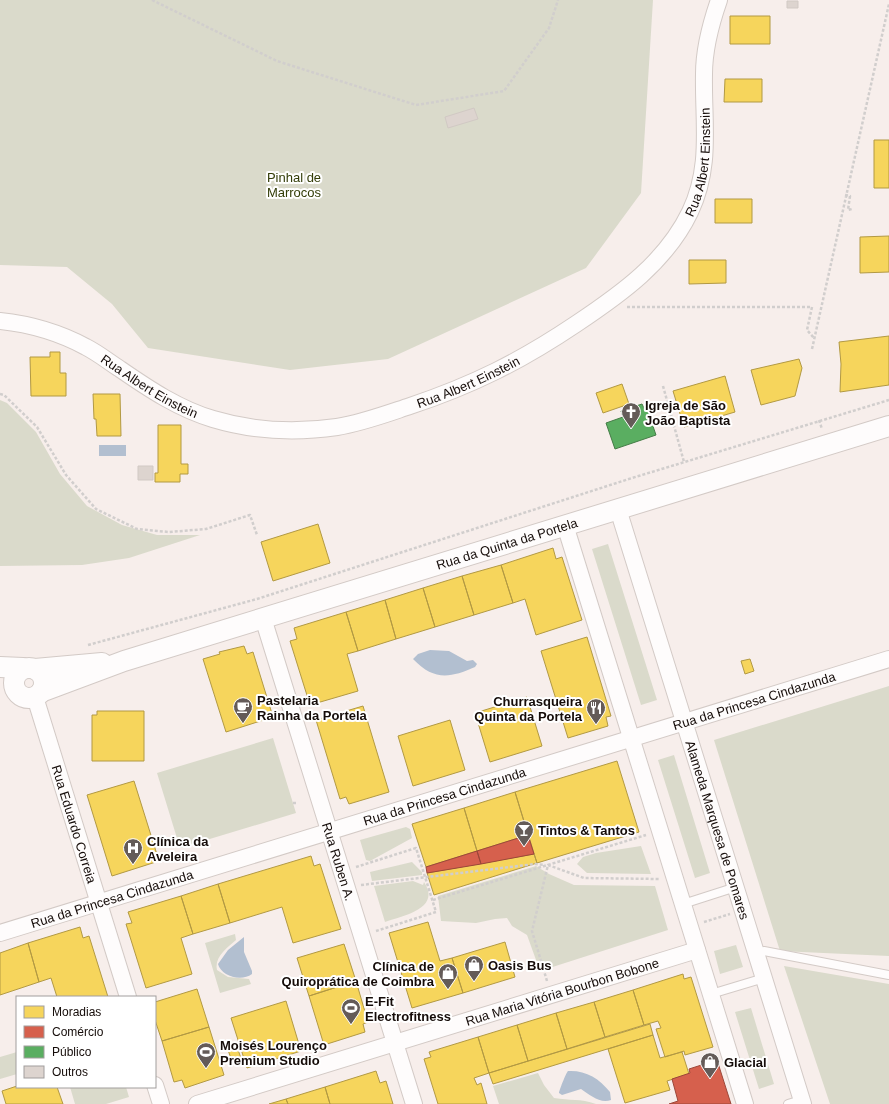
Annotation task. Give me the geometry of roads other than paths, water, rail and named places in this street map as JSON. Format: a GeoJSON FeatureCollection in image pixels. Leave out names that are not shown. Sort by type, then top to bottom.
{"type":"FeatureCollection","features":[{"type":"Feature","properties":{"kind":"street","name":"Rua Albert Einstein"},"geometry":{"type":"LineString","coordinates":[[0,320],[41,329],[88,348],[149,389],[183,408],[212,419],[240,426],[275,430],[304,430],[338,426],[372,419],[453,392],[504,368],[540,348],[602,307],[628,287],[666,250],[690,211],[700,186],[705,160],[705,57],[713,19],[719,0]]}},
{"type":"Feature","properties":{"kind":"street","name":"Rua da Quinta da Portela"},"geometry":{"type":"LineString","coordinates":[[38,694],[124,661],[889,426]]}},
{"type":"Feature","properties":{"kind":"street","name":"Alameda Marquesa de Pomares"},"geometry":{"type":"LineString","coordinates":[[618,509],[764,978],[797,1103]]}},
{"type":"Feature","properties":{"kind":"street"},"geometry":{"type":"LineString","coordinates":[[565,525],[745,1104]]}},
{"type":"Feature","properties":{"kind":"street","name":"Rua Ruben A."},"geometry":{"type":"LineString","coordinates":[[263,618],[414,1104]]}},
{"type":"Feature","properties":{"kind":"street","name":"Rua da Princesa Cindazunda"},"geometry":{"type":"LineString","coordinates":[[0,933],[889,659]]}},
{"type":"Feature","properties":{"kind":"street","name":"Rua da Quinta da Portela"},"geometry":{"type":"LineString","coordinates":[[0,667],[29,669],[124,661]]}},
{"type":"Feature","properties":{"kind":"street"},"geometry":{"type":"LineString","coordinates":[[29,669],[42,675],[44,679],[43,688],[38,694],[25,697],[7,684],[14,679],[19,671],[29,669]]}},
{"type":"Feature","properties":{"kind":"street","name":"Rua Eduardo Correia"},"geometry":{"type":"LineString","coordinates":[[38,694],[98,903],[128,996]]}},
{"type":"Feature","properties":{"kind":"street","name":"Rua Maria Vitória Bourbon Bobone"},"geometry":{"type":"LineString","coordinates":[[197,1104],[697,950]]}},
{"type":"Feature","properties":{"kind":"street"},"geometry":{"type":"LineString","coordinates":[[156,1088],[161,1104]]}},
{"type":"Feature","properties":{"kind":"lane"},"geometry":{"type":"LineString","coordinates":[[683,904],[736,887]]}},
{"type":"Feature","properties":{"kind":"lane"},"geometry":{"type":"LineString","coordinates":[[756,954],[764,951],[889,975]]}},
{"type":"Feature","properties":{"kind":"lane"},"geometry":{"type":"LineString","coordinates":[[711,994],[764,978]]}},
{"type":"Feature","properties":{"kind":"water"},"geometry":{"type":"Polygon","coordinates":[[[99,445],[126,445],[126,456],[99,456],[99,445]]]}},
{"type":"Feature","properties":{"kind":"water"},"geometry":{"type":"Polygon","coordinates":[[[430,650],[449,651],[467,661],[473,660],[477,664],[475,667],[466,671],[450,675],[435,674],[428,671],[413,659],[418,654],[430,650]]]}},
{"type":"Feature","properties":{"kind":"water"},"geometry":{"type":"Polygon","coordinates":[[[244,937],[244,952],[252,974],[242,978],[227,975],[218,964],[228,950],[244,937]]]}},
{"type":"Feature","properties":{"kind":"water"},"geometry":{"type":"Polygon","coordinates":[[[568,1071],[580,1072],[596,1079],[610,1092],[611,1100],[599,1100],[581,1089],[562,1095],[559,1093],[568,1071]]]}},
{"type":"Feature","properties":{"kind":"place","name":"Igreja de São João Baptista"},"geometry":{"type":"Point","coordinates":[631,429]}},
{"type":"Feature","properties":{"kind":"place","name":"Pastelaria Rainha da Portela"},"geometry":{"type":"Point","coordinates":[243,724]}},
{"type":"Feature","properties":{"kind":"place","name":"Churrasqueira Quinta da Portela"},"geometry":{"type":"Point","coordinates":[596,725]}},
{"type":"Feature","properties":{"kind":"place","name":"Tintos & Tantos"},"geometry":{"type":"Point","coordinates":[524,847]}},
{"type":"Feature","properties":{"kind":"place","name":"Clínica da Aveleira"},"geometry":{"type":"Point","coordinates":[133,865]}},
{"type":"Feature","properties":{"kind":"place","name":"Oasis Bus"},"geometry":{"type":"Point","coordinates":[474,982]}},
{"type":"Feature","properties":{"kind":"place","name":"Clínica de Quiroprática de Coimbra"},"geometry":{"type":"Point","coordinates":[448,990]}},
{"type":"Feature","properties":{"kind":"place","name":"E-Fit Electrofitness"},"geometry":{"type":"Point","coordinates":[351,1025]}},
{"type":"Feature","properties":{"kind":"place","name":"Moisés Lourenço Premium Studio"},"geometry":{"type":"Point","coordinates":[206,1069]}},
{"type":"Feature","properties":{"kind":"place","name":"Glacial"},"geometry":{"type":"Point","coordinates":[710,1079]}},
{"type":"Feature","properties":{"kind":"park label","name":"Pinhal de Marrocos"},"geometry":{"type":"Point","coordinates":[294,184]}}]}
